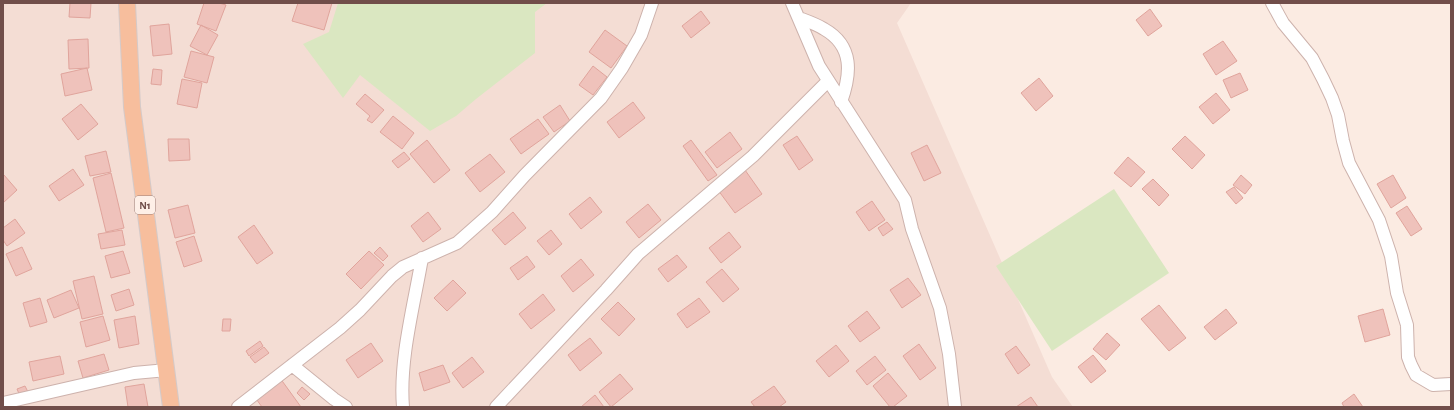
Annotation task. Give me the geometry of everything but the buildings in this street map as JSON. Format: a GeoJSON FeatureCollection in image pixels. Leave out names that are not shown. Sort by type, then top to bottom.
{"type":"FeatureCollection","features":[{"type":"Feature","properties":{"kind":"main road","name":"N1"},"geometry":{"type":"LineString","coordinates":[[127,3],[132,107],[171,407]]}},
{"type":"Feature","properties":{"kind":"street"},"geometry":{"type":"LineString","coordinates":[[238,407],[340,328],[403,267],[457,243],[492,212],[525,175],[601,98],[622,68],[641,35],[652,3]]}},
{"type":"Feature","properties":{"kind":"street"},"geometry":{"type":"LineString","coordinates":[[792,3],[819,66],[905,200],[912,229],[940,308],[955,407]]}},
{"type":"Feature","properties":{"kind":"street"},"geometry":{"type":"LineString","coordinates":[[1272,3],[1283,23],[1312,58],[1326,85],[1338,115],[1349,162],[1379,220],[1391,256],[1397,293],[1407,326],[1408,357],[1411,365],[1416,375],[1433,385],[1451,384]]}},
{"type":"Feature","properties":{"kind":"street"},"geometry":{"type":"LineString","coordinates":[[799,18],[824,29],[838,41],[845,51],[848,62],[848,75],[847,86],[842,102]]}},
{"type":"Feature","properties":{"kind":"street"},"geometry":{"type":"LineString","coordinates":[[496,407],[638,254],[752,156],[828,81]]}},
{"type":"Feature","properties":{"kind":"street"},"geometry":{"type":"LineString","coordinates":[[403,407],[402,396],[405,356],[422,258]]}},
{"type":"Feature","properties":{"kind":"street"},"geometry":{"type":"LineString","coordinates":[[292,365],[346,407]]}},
{"type":"Feature","properties":{"kind":"street"},"geometry":{"type":"LineString","coordinates":[[3,403],[134,373],[167,370]]}},
{"type":"Feature","properties":{"kind":"shaded area"},"geometry":{"type":"Polygon","coordinates":[[[3,3],[911,3],[897,23],[1052,377],[1073,407],[3,407],[3,3]]]}},
{"type":"Feature","properties":{"kind":"green space"},"geometry":{"type":"Polygon","coordinates":[[[338,3],[547,3],[535,12],[535,53],[456,116],[430,131],[360,75],[343,98],[303,44],[329,32],[338,3]]]}},
{"type":"Feature","properties":{"kind":"green space"},"geometry":{"type":"Polygon","coordinates":[[[1114,189],[1169,273],[1052,351],[996,266],[1114,189]]]}}]}
